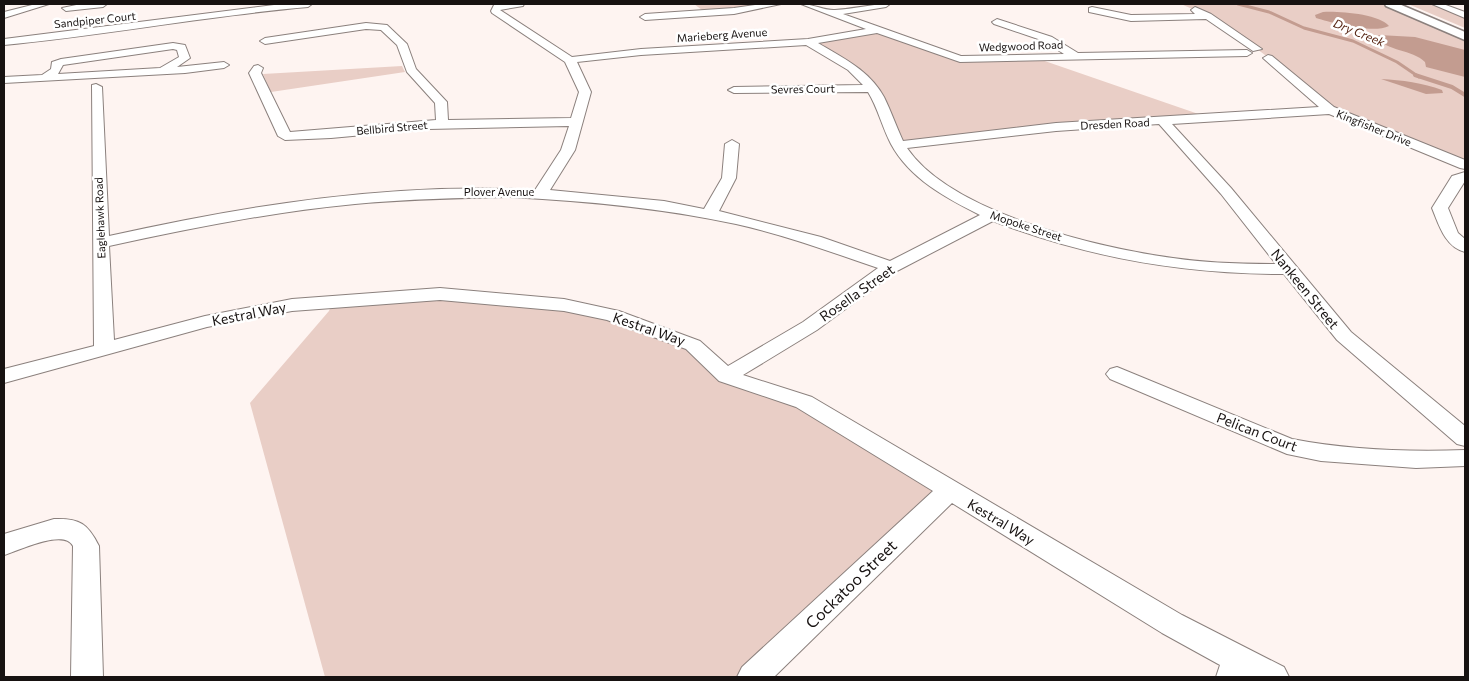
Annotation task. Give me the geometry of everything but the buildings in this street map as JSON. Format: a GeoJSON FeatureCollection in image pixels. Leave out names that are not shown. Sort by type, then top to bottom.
{"type":"FeatureCollection","features":[{"type":"Feature","properties":{"kind":"main road"},"geometry":{"type":"LineString","coordinates":[[1390,4],[1465,36]]}},
{"type":"Feature","properties":{"kind":"main road"},"geometry":{"type":"LineString","coordinates":[[1404,4],[1465,30]]}},
{"type":"Feature","properties":{"kind":"street"},"geometry":{"type":"LineString","coordinates":[[4,15],[45,4]]}},
{"type":"Feature","properties":{"kind":"street"},"geometry":{"type":"LineString","coordinates":[[66,8],[102,4]]}},
{"type":"Feature","properties":{"kind":"street","name":"Sandpiper Court"},"geometry":{"type":"LineString","coordinates":[[4,42],[189,20],[242,7],[308,4]]}},
{"type":"Feature","properties":{"kind":"street"},"geometry":{"type":"LineString","coordinates":[[520,4],[498,8],[495,11],[570,60],[585,92],[568,150],[541,192]]}},
{"type":"Feature","properties":{"kind":"street"},"geometry":{"type":"LineString","coordinates":[[645,17],[734,11],[777,4]]}},
{"type":"Feature","properties":{"kind":"street","name":"Wedgwood Road"},"geometry":{"type":"LineString","coordinates":[[805,4],[960,59],[1252,51]]}},
{"type":"Feature","properties":{"kind":"street"},"geometry":{"type":"LineString","coordinates":[[834,14],[886,4]]}},
{"type":"Feature","properties":{"kind":"street"},"geometry":{"type":"LineString","coordinates":[[1181,4],[1208,16],[1252,51]]}},
{"type":"Feature","properties":{"kind":"street"},"geometry":{"type":"LineString","coordinates":[[1436,4],[1465,16]]}},
{"type":"Feature","properties":{"kind":"street"},"geometry":{"type":"LineString","coordinates":[[1092,10],[1131,18],[1208,16]]}},
{"type":"Feature","properties":{"kind":"street"},"geometry":{"type":"LineString","coordinates":[[997,22],[1048,39],[1076,57]]}},
{"type":"Feature","properties":{"kind":"street"},"geometry":{"type":"LineString","coordinates":[[265,41],[366,26],[384,27],[402,44],[411,70],[441,102],[442,124]]}},
{"type":"Feature","properties":{"kind":"street","name":"Marieberg Avenue"},"geometry":{"type":"LineString","coordinates":[[570,60],[640,52],[808,42],[876,30]]}},
{"type":"Feature","properties":{"kind":"street","name":"Mopoke Street"},"geometry":{"type":"LineString","coordinates":[[808,42],[856,71],[872,88],[907,159],[933,184],[990,216],[1079,243],[1157,261],[1232,269],[1289,269]]}},
{"type":"Feature","properties":{"kind":"street"},"geometry":{"type":"LineString","coordinates":[[46,77],[56,70],[56,64],[61,62],[173,46],[181,47],[184,58],[162,71]]}},
{"type":"Feature","properties":{"kind":"street","name":"Kingfisher Drive"},"geometry":{"type":"LineString","coordinates":[[1252,51],[1268,58],[1330,110],[1465,165]]}},
{"type":"Feature","properties":{"kind":"street"},"geometry":{"type":"LineString","coordinates":[[4,80],[162,71],[224,65]]}},
{"type":"Feature","properties":{"kind":"street","name":"Bellbird Street"},"geometry":{"type":"LineString","coordinates":[[258,68],[255,73],[285,136],[307,137],[442,124],[575,122]]}},
{"type":"Feature","properties":{"kind":"street","name":"Eaglehawk Road"},"geometry":{"type":"LineString","coordinates":[[96,87],[104,348]]}},
{"type":"Feature","properties":{"kind":"street","name":"Sevres Court"},"geometry":{"type":"LineString","coordinates":[[734,90],[872,88]]}},
{"type":"Feature","properties":{"kind":"street","name":"Dresden Road"},"geometry":{"type":"LineString","coordinates":[[900,145],[1056,127],[1330,110]]}},
{"type":"Feature","properties":{"kind":"street","name":"Nankeen Street"},"geometry":{"type":"LineString","coordinates":[[1163,121],[1226,192],[1344,336],[1465,438]]}},
{"type":"Feature","properties":{"kind":"street"},"geometry":{"type":"LineString","coordinates":[[710,213],[729,178],[732,144]]}},
{"type":"Feature","properties":{"kind":"street"},"geometry":{"type":"LineString","coordinates":[[1465,176],[1457,179],[1440,208],[1451,235],[1465,247]]}},
{"type":"Feature","properties":{"kind":"street","name":"Plover Avenue"},"geometry":{"type":"LineString","coordinates":[[102,243],[215,218],[334,201],[457,192],[541,192],[634,200],[710,213],[838,246],[890,267]]}},
{"type":"Feature","properties":{"kind":"street","name":"Rosella Street"},"geometry":{"type":"LineString","coordinates":[[726,376],[810,326],[890,267],[990,216]]}},
{"type":"Feature","properties":{"kind":"street","name":"Kestral Way"},"geometry":{"type":"LineString","coordinates":[[4,376],[205,322],[292,305],[440,294],[564,305],[612,315],[693,344],[726,376],[804,402],[1172,624],[1234,668],[1273,677]]}},
{"type":"Feature","properties":{"kind":"street","name":"Pelican Court"},"geometry":{"type":"LineString","coordinates":[[1117,374],[1287,446],[1321,453],[1416,460],[1465,458]]}},
{"type":"Feature","properties":{"kind":"street","name":"Cockatoo Street"},"geometry":{"type":"LineString","coordinates":[[753,677],[949,491]]}},
{"type":"Feature","properties":{"kind":"street"},"geometry":{"type":"LineString","coordinates":[[4,545],[49,530],[68,528],[80,534],[86,546],[87,677]]}},
{"type":"Feature","properties":{"kind":"shaded area"},"geometry":{"type":"Polygon","coordinates":[[[694,4],[777,4],[706,13],[694,4]]]}},
{"type":"Feature","properties":{"kind":"shaded area"},"geometry":{"type":"Polygon","coordinates":[[[1181,4],[1390,4],[1465,36],[1465,165],[1347,117],[1257,49],[1208,16],[1181,4]]]}},
{"type":"Feature","properties":{"kind":"shaded area"},"geometry":{"type":"Polygon","coordinates":[[[1408,4],[1433,4],[1465,17],[1465,28],[1408,4]]]}},
{"type":"Feature","properties":{"kind":"shaded area"},"geometry":{"type":"Polygon","coordinates":[[[1323,12],[1368,16],[1389,26],[1373,29],[1363,28],[1316,18],[1315,15],[1323,12]]]}},
{"type":"Feature","properties":{"kind":"shaded area"},"geometry":{"type":"Polygon","coordinates":[[[876,30],[949,56],[1036,58],[1210,118],[900,145],[856,71],[808,42],[876,30]]]}},
{"type":"Feature","properties":{"kind":"shaded area"},"geometry":{"type":"Polygon","coordinates":[[[1379,35],[1415,37],[1465,50],[1465,77],[1426,67],[1425,62],[1420,58],[1381,42],[1377,37],[1379,35]]]}},
{"type":"Feature","properties":{"kind":"shaded area"},"geometry":{"type":"Polygon","coordinates":[[[402,66],[405,72],[271,92],[263,74],[402,66]]]}},
{"type":"Feature","properties":{"kind":"shaded area"},"geometry":{"type":"Polygon","coordinates":[[[1381,79],[1420,84],[1442,90],[1443,93],[1426,94],[1381,79]]]}},
{"type":"Feature","properties":{"kind":"shaded area"},"geometry":{"type":"Polygon","coordinates":[[[440,294],[564,305],[668,334],[713,365],[769,391],[949,491],[753,677],[325,677],[250,403],[329,311],[333,301],[440,294]]]}},
{"type":"Feature","properties":{"kind":"waterway","name":"Dry Creek"},"geometry":{"type":"LineString","coordinates":[[1238,4],[1269,12],[1304,28],[1353,41],[1397,62],[1417,76]]}},
{"type":"Feature","properties":{"kind":"waterway","name":"Dry Creek"},"geometry":{"type":"LineString","coordinates":[[1417,76],[1452,87],[1465,95]]}}]}
